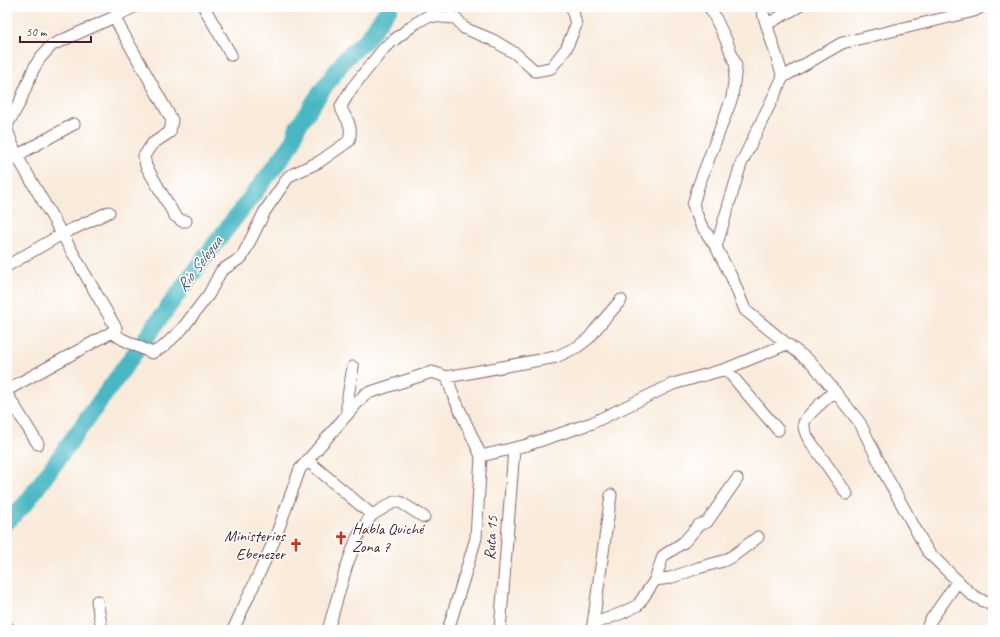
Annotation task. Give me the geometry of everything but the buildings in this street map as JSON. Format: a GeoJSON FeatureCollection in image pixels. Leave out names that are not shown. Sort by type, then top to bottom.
{"type":"FeatureCollection","features":[{"type":"Feature","properties":{"kind":"street"},"geometry":{"type":"LineString","coordinates":[[7,125],[19,104],[33,70],[40,58],[52,45],[134,7]]}},
{"type":"Feature","properties":{"kind":"street"},"geometry":{"type":"LineString","coordinates":[[204,7],[232,55]]}},
{"type":"Feature","properties":{"kind":"street"},"geometry":{"type":"LineString","coordinates":[[112,332],[122,339],[152,353],[163,347],[182,329],[209,294],[221,271],[242,257],[265,211],[289,176],[319,162],[348,141],[350,137],[350,124],[342,111],[341,106],[352,88],[384,47],[416,23],[428,16],[456,18],[464,28],[493,40],[516,54],[535,71],[551,68],[566,49],[576,25],[572,7]]}},
{"type":"Feature","properties":{"kind":"street"},"geometry":{"type":"LineString","coordinates":[[709,7],[727,42],[736,66],[732,98],[700,180],[693,205],[701,225],[716,247],[733,280],[745,310],[786,344],[812,363],[860,423],[884,472],[928,552],[972,595],[993,606]]}},
{"type":"Feature","properties":{"kind":"street"},"geometry":{"type":"LineString","coordinates":[[761,7],[783,78]]}},
{"type":"Feature","properties":{"kind":"street"},"geometry":{"type":"LineString","coordinates":[[767,24],[798,7]]}},
{"type":"Feature","properties":{"kind":"street"},"geometry":{"type":"LineString","coordinates":[[716,247],[741,164],[783,78],[842,43],[974,11],[981,7]]}},
{"type":"Feature","properties":{"kind":"street"},"geometry":{"type":"LineString","coordinates":[[114,17],[172,120],[170,132],[152,144],[144,156],[146,166],[175,216],[182,221],[186,221]]}},
{"type":"Feature","properties":{"kind":"street"},"geometry":{"type":"LineString","coordinates":[[7,162],[74,124]]}},
{"type":"Feature","properties":{"kind":"street"},"geometry":{"type":"LineString","coordinates":[[7,130],[17,156],[116,328],[112,332],[7,390]]}},
{"type":"Feature","properties":{"kind":"street"},"geometry":{"type":"LineString","coordinates":[[7,266],[62,234],[109,212]]}},
{"type":"Feature","properties":{"kind":"street"},"geometry":{"type":"LineString","coordinates":[[233,630],[274,541],[300,469],[365,394],[432,372],[447,377],[556,357],[578,347],[590,337],[594,330],[621,300]]}},
{"type":"Feature","properties":{"kind":"street"},"geometry":{"type":"LineString","coordinates":[[481,456],[514,449],[592,423],[673,384],[726,369],[786,344]]}},
{"type":"Feature","properties":{"kind":"street"},"geometry":{"type":"LineString","coordinates":[[347,414],[347,402],[353,367]]}},
{"type":"Feature","properties":{"kind":"street"},"geometry":{"type":"LineString","coordinates":[[726,369],[778,430]]}},
{"type":"Feature","properties":{"kind":"street"},"geometry":{"type":"LineString","coordinates":[[447,377],[453,395],[481,456],[476,538],[448,630]]}},
{"type":"Feature","properties":{"kind":"street"},"geometry":{"type":"LineString","coordinates":[[835,391],[811,413],[804,423],[804,429],[808,438],[847,494]]}},
{"type":"Feature","properties":{"kind":"street"},"geometry":{"type":"LineString","coordinates":[[7,394],[38,444]]}},
{"type":"Feature","properties":{"kind":"street","name":"Ruta 15"},"geometry":{"type":"LineString","coordinates":[[500,630],[514,449]]}},
{"type":"Feature","properties":{"kind":"street"},"geometry":{"type":"LineString","coordinates":[[308,460],[314,467],[372,516]]}},
{"type":"Feature","properties":{"kind":"street"},"geometry":{"type":"LineString","coordinates":[[592,627],[638,605],[655,580],[663,556],[684,542],[699,525],[707,522],[737,479]]}},
{"type":"Feature","properties":{"kind":"street"},"geometry":{"type":"LineString","coordinates":[[592,627],[611,495]]}},
{"type":"Feature","properties":{"kind":"street"},"geometry":{"type":"LineString","coordinates":[[328,630],[346,568],[357,538],[366,523],[372,516],[394,502],[400,502],[424,517]]}},
{"type":"Feature","properties":{"kind":"street"},"geometry":{"type":"LineString","coordinates":[[655,580],[670,578],[723,561],[733,556],[758,537]]}},
{"type":"Feature","properties":{"kind":"street"},"geometry":{"type":"LineString","coordinates":[[926,630],[958,581]]}},
{"type":"Feature","properties":{"kind":"street"},"geometry":{"type":"LineString","coordinates":[[97,601],[102,630]]}},
{"type":"Feature","properties":{"kind":"street"},"geometry":{"type":"LineString","coordinates":[[7,626],[9,630]]}},
{"type":"Feature","properties":{"kind":"waterway","name":"Río Selegua"},"geometry":{"type":"LineString","coordinates":[[7,522],[26,503],[201,262],[292,144],[297,128],[345,59],[366,40],[390,7]]}},
{"type":"Feature","properties":{"kind":"place","name":"Habla Quiché Zona 7"},"geometry":{"type":"Point","coordinates":[341,538]}},
{"type":"Feature","properties":{"kind":"place","name":"Ministerios Ebenezer"},"geometry":{"type":"Point","coordinates":[296,545]}}]}
